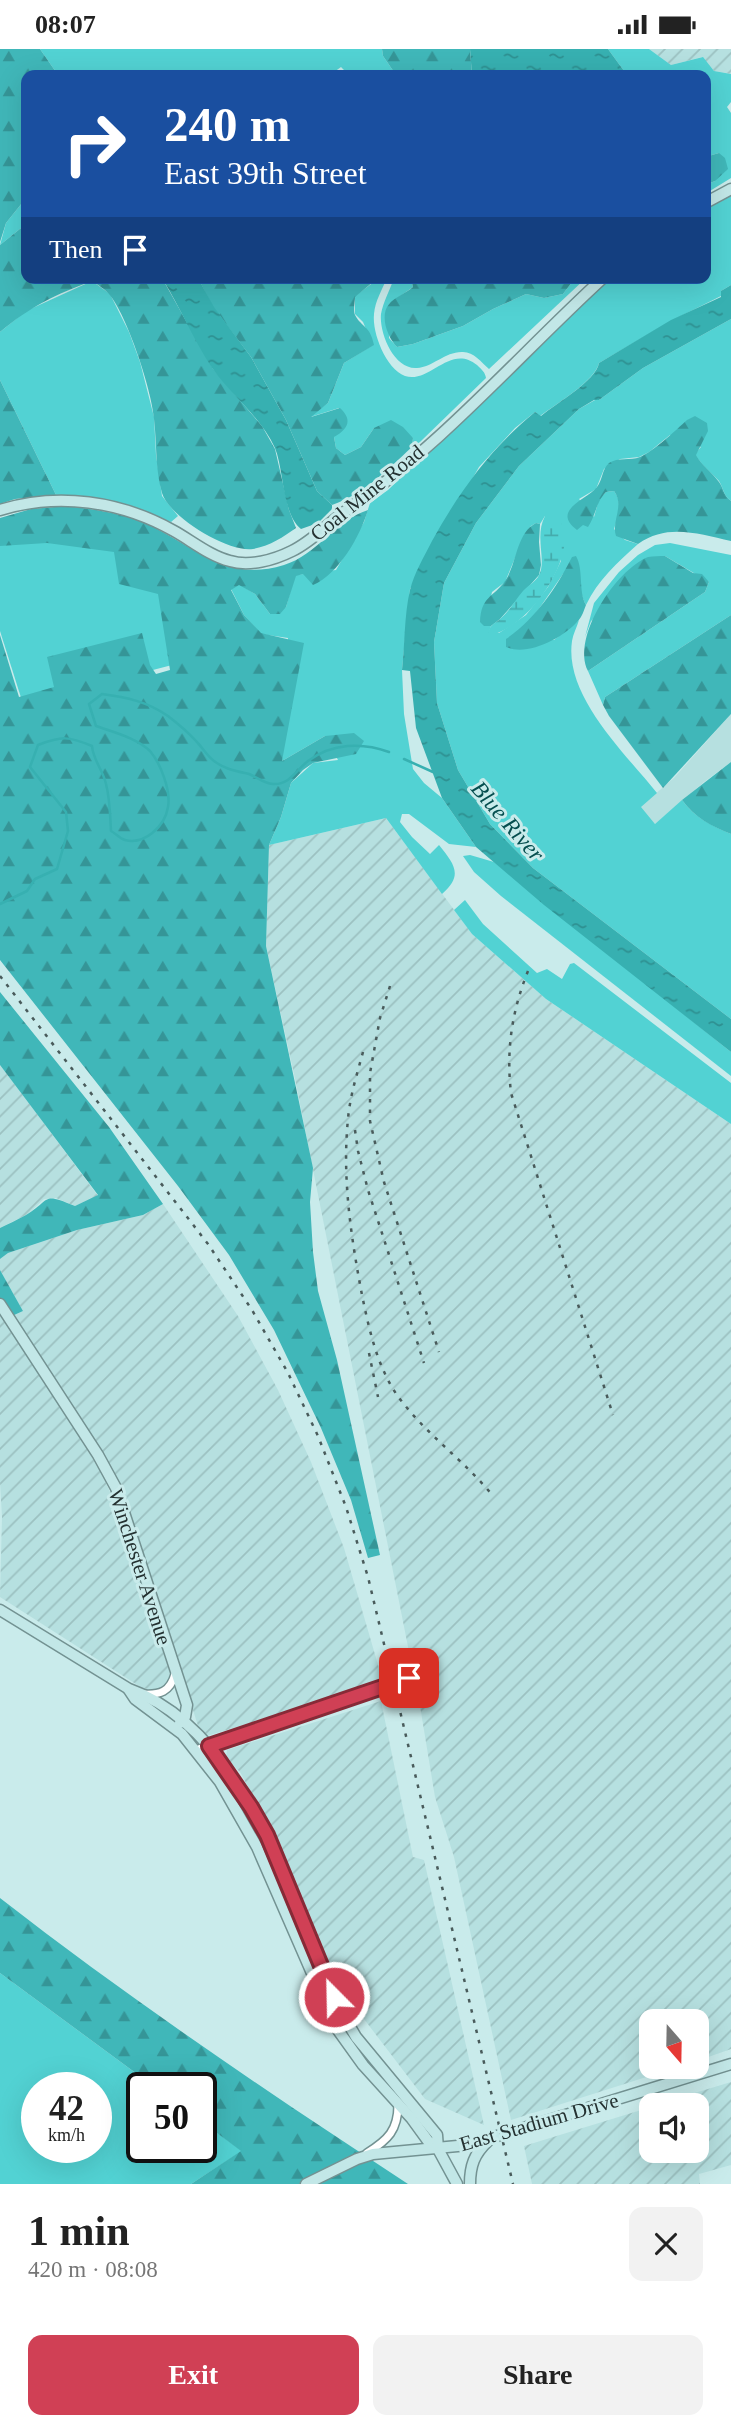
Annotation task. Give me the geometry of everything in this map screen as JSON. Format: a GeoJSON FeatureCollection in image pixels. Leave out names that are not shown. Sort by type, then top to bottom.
{"type":"FeatureCollection","features":[{"type":"Feature","properties":{"kind":"main road"},"geometry":{"type":"LineString","coordinates":[[711,200],[731,189]]}},
{"type":"Feature","properties":{"kind":"main road","name":"Coal Mine Road"},"geometry":{"type":"LineString","coordinates":[[0,510],[39,501],[82,501],[116,507],[147,517],[218,557],[232,562],[256,563],[290,552],[369,496],[473,404],[597,284]]}},
{"type":"Feature","properties":{"kind":"main road","name":"Winchester Avenue"},"geometry":{"type":"LineString","coordinates":[[0,1304],[98,1455],[116,1488],[187,1705],[183,1720]]}},
{"type":"Feature","properties":{"kind":"main road"},"geometry":{"type":"LineString","coordinates":[[0,1610],[183,1720],[209,1746],[267,1835],[341,2011],[356,2037],[437,2135],[438,2149]]}},
{"type":"Feature","properties":{"kind":"main road"},"geometry":{"type":"LineString","coordinates":[[129,1689],[135,1699],[175,1729],[196,1750],[220,1782],[238,1810],[330,2016],[351,2050],[428,2141],[438,2149],[457,2184]]}},
{"type":"Feature","properties":{"kind":"main road"},"geometry":{"type":"LineString","coordinates":[[175,1729],[183,1720]]}},
{"type":"Feature","properties":{"kind":"main road"},"geometry":{"type":"LineString","coordinates":[[275,1889],[287,1885]]}},
{"type":"Feature","properties":{"kind":"main road"},"geometry":{"type":"LineString","coordinates":[[330,2016],[341,2011]]}},
{"type":"Feature","properties":{"kind":"main road","name":"East Stadium Drive"},"geometry":{"type":"LineString","coordinates":[[306,2184],[357,2159],[388,2151],[438,2149],[489,2140],[731,2064]]}},
{"type":"Feature","properties":{"kind":"main road"},"geometry":{"type":"LineString","coordinates":[[470,2184],[470,2168],[474,2157],[489,2140]]}},
{"type":"Feature","properties":{"kind":"street"},"geometry":{"type":"LineString","coordinates":[[143,1694],[156,1695],[165,1691],[172,1685],[176,1674]]}},
{"type":"Feature","properties":{"kind":"street"},"geometry":{"type":"LineString","coordinates":[[196,1750],[409,1678]]}},
{"type":"Feature","properties":{"kind":"street"},"geometry":{"type":"LineString","coordinates":[[357,2159],[391,2136],[397,2122],[398,2105]]}},
{"type":"Feature","properties":{"kind":"shaded area"},"geometry":{"type":"Polygon","coordinates":[[[649,49],[731,49],[731,74],[714,71],[702,57],[671,65],[649,49]]]}},
{"type":"Feature","properties":{"kind":"shaded area"},"geometry":{"type":"Polygon","coordinates":[[[731,714],[731,762],[655,824],[640,807],[674,778],[731,714]]]}},
{"type":"Feature","properties":{"kind":"shaded area"},"geometry":{"type":"Polygon","coordinates":[[[386,818],[472,934],[546,999],[731,1124],[731,2049],[709,2057],[709,2009],[639,2009],[640,2079],[511,2120],[454,1857],[435,1797],[421,1712],[266,946],[269,845],[386,818]]]}},
{"type":"Feature","properties":{"kind":"shaded area"},"geometry":{"type":"Polygon","coordinates":[[[0,1065],[98,1196],[75,1206],[56,1198],[44,1199],[28,1214],[0,1228],[0,1065]]]}},
{"type":"Feature","properties":{"kind":"shaded area"},"geometry":{"type":"Polygon","coordinates":[[[163,1204],[238,1316],[278,1390],[311,1462],[344,1548],[383,1682],[207,1736],[199,1729],[128,1506],[105,1456],[12,1316],[23,1311],[0,1270],[0,1259],[8,1253],[77,1230],[143,1215],[163,1204]]]}},
{"type":"Feature","properties":{"kind":"shaded area"},"geometry":{"type":"Polygon","coordinates":[[[0,1315],[101,1472],[117,1508],[170,1673],[162,1688],[142,1688],[0,1597],[0,1315]]]}},
{"type":"Feature","properties":{"kind":"shaded area"},"geometry":{"type":"Polygon","coordinates":[[[381,1701],[413,1857],[424,1860],[484,2125],[425,2099],[335,1981],[275,1836],[240,1772],[226,1758],[227,1750],[381,1701]]]}},
{"type":"Feature","properties":{"kind":"shaded area"},"geometry":{"type":"Polygon","coordinates":[[[731,2082],[731,2165],[699,2174],[700,2184],[532,2184],[524,2146],[639,2111],[639,2163],[709,2163],[709,2093],[695,2093],[731,2082]]]}},
{"type":"Feature","properties":{"kind":"green space"},"geometry":{"type":"Polygon","coordinates":[[[0,49],[40,49],[55,70],[21,70],[21,204],[6,223],[0,242],[0,49]]]}},
{"type":"Feature","properties":{"kind":"green space"},"geometry":{"type":"Polygon","coordinates":[[[40,49],[382,49],[383,56],[393,70],[344,70],[341,67],[337,70],[55,70],[40,49]]]}},
{"type":"Feature","properties":{"kind":"green space"},"geometry":{"type":"Polygon","coordinates":[[[382,49],[470,49],[472,70],[393,70],[383,56],[382,49]]]}},
{"type":"Feature","properties":{"kind":"green space"},"geometry":{"type":"Polygon","coordinates":[[[608,49],[649,49],[671,65],[703,57],[714,71],[731,74],[731,102],[727,107],[731,113],[731,178],[711,190],[719,153],[711,155],[711,70],[623,70],[608,49]]]}},
{"type":"Feature","properties":{"kind":"green space"},"geometry":{"type":"Polygon","coordinates":[[[719,153],[725,158],[728,169],[711,183],[711,155],[719,153]]]}},
{"type":"Feature","properties":{"kind":"green space"},"geometry":{"type":"Polygon","coordinates":[[[731,194],[731,285],[721,291],[721,296],[671,321],[599,363],[590,377],[574,392],[540,416],[535,412],[515,428],[479,467],[410,589],[402,670],[404,714],[413,769],[424,783],[442,798],[476,847],[449,844],[409,814],[402,814],[400,822],[430,854],[439,845],[454,869],[455,875],[449,887],[442,894],[386,818],[269,845],[291,783],[313,763],[338,760],[325,736],[282,761],[288,638],[261,634],[244,615],[231,589],[239,584],[255,594],[270,614],[286,607],[295,575],[336,570],[364,522],[370,503],[388,490],[604,284],[711,284],[711,205],[731,194]]]}},
{"type":"Feature","properties":{"kind":"green space"},"geometry":{"type":"Polygon","coordinates":[[[21,204],[21,228],[0,245],[6,223],[21,204]]]}},
{"type":"Feature","properties":{"kind":"green space"},"geometry":{"type":"Polygon","coordinates":[[[21,228],[21,284],[85,284],[33,308],[0,332],[0,245],[21,228]]]}},
{"type":"Feature","properties":{"kind":"green space"},"geometry":{"type":"Polygon","coordinates":[[[85,284],[96,284],[110,294],[140,362],[154,417],[162,496],[178,516],[171,522],[111,501],[56,495],[0,380],[0,332],[26,311],[85,284]]]}},
{"type":"Feature","properties":{"kind":"green space"},"geometry":{"type":"Polygon","coordinates":[[[96,284],[165,284],[213,369],[262,426],[275,449],[289,510],[296,528],[265,546],[242,549],[201,531],[167,502],[160,484],[152,406],[144,373],[131,335],[116,304],[96,284]]]}},
{"type":"Feature","properties":{"kind":"green space"},"geometry":{"type":"Polygon","coordinates":[[[201,284],[370,284],[355,297],[354,308],[355,315],[368,330],[374,345],[344,363],[328,403],[311,417],[340,408],[344,412],[347,424],[343,431],[334,437],[336,448],[345,455],[361,447],[374,428],[391,420],[403,427],[413,438],[412,447],[365,488],[332,505],[317,491],[286,420],[251,357],[213,307],[201,284]]]}},
{"type":"Feature","properties":{"kind":"green space"},"geometry":{"type":"Polygon","coordinates":[[[371,284],[385,284],[374,314],[375,331],[386,358],[398,372],[414,377],[449,361],[467,359],[477,365],[486,378],[412,447],[413,438],[374,428],[361,447],[345,455],[336,448],[334,437],[339,408],[307,418],[328,403],[344,363],[373,345],[363,322],[355,314],[355,296],[371,284]]]}},
{"type":"Feature","properties":{"kind":"green space"},"geometry":{"type":"Polygon","coordinates":[[[392,284],[412,284],[413,287],[389,304],[389,338],[397,347],[463,326],[526,294],[544,298],[563,294],[570,284],[580,284],[489,369],[467,352],[457,352],[417,368],[401,363],[385,340],[381,322],[382,309],[392,284]]]}},
{"type":"Feature","properties":{"kind":"green space"},"geometry":{"type":"Polygon","coordinates":[[[412,284],[570,284],[563,294],[544,298],[526,294],[463,326],[397,347],[388,333],[386,309],[391,302],[413,287],[412,284]]]}},
{"type":"Feature","properties":{"kind":"green space"},"geometry":{"type":"Polygon","coordinates":[[[731,319],[731,501],[719,481],[695,454],[701,447],[670,435],[639,457],[620,459],[604,469],[596,489],[579,499],[594,517],[599,499],[606,492],[614,491],[619,505],[614,529],[625,540],[638,544],[602,580],[586,605],[581,592],[578,567],[563,574],[534,616],[522,628],[554,640],[579,620],[572,641],[572,662],[577,682],[600,723],[657,793],[641,807],[655,824],[682,800],[698,816],[731,834],[731,1019],[533,868],[490,824],[458,770],[437,703],[434,642],[444,583],[476,523],[519,466],[579,409],[599,400],[643,368],[731,319]],[[545,516],[540,524],[531,526],[505,582],[492,592],[484,626],[491,626],[489,632],[499,633],[526,615],[548,587],[561,561],[545,516]]]}},
{"type":"Feature","properties":{"kind":"green space"},"geometry":{"type":"Polygon","coordinates":[[[0,380],[56,495],[15,499],[0,504],[0,380]]]}},
{"type":"Feature","properties":{"kind":"green space"},"geometry":{"type":"Polygon","coordinates":[[[695,416],[707,423],[708,431],[696,455],[731,501],[731,541],[695,533],[672,532],[638,544],[616,536],[618,502],[614,491],[606,492],[603,496],[588,527],[583,525],[577,530],[570,523],[567,517],[569,511],[597,487],[609,463],[646,454],[695,416]]]}},
{"type":"Feature","properties":{"kind":"green space"},"geometry":{"type":"Polygon","coordinates":[[[66,506],[103,511],[140,521],[208,558],[243,569],[262,569],[296,560],[346,521],[368,510],[360,531],[340,563],[313,585],[303,574],[296,576],[286,607],[280,614],[270,614],[255,594],[239,585],[231,590],[244,615],[261,633],[304,643],[282,761],[325,736],[354,733],[364,741],[356,754],[313,763],[291,783],[269,845],[266,946],[313,1168],[310,1202],[318,1291],[337,1360],[380,1555],[368,1558],[351,1500],[321,1428],[274,1330],[229,1255],[0,960],[0,635],[19,697],[54,687],[47,657],[142,633],[150,665],[156,674],[170,670],[158,594],[119,584],[114,552],[47,543],[0,546],[0,518],[31,509],[66,506]]]}},
{"type":"Feature","properties":{"kind":"green space"},"geometry":{"type":"Polygon","coordinates":[[[545,516],[559,518],[565,536],[558,568],[530,610],[505,630],[492,635],[488,632],[491,626],[539,575],[542,562],[542,524],[545,516]]]}},
{"type":"Feature","properties":{"kind":"green space"},"geometry":{"type":"Polygon","coordinates":[[[536,523],[540,524],[539,575],[500,619],[491,626],[484,626],[480,622],[485,602],[505,581],[524,534],[536,523]]]}},
{"type":"Feature","properties":{"kind":"green space"},"geometry":{"type":"Polygon","coordinates":[[[50,535],[154,557],[172,665],[23,704],[0,631],[0,542],[50,535]]]}},
{"type":"Feature","properties":{"kind":"green space"},"geometry":{"type":"Polygon","coordinates":[[[670,543],[731,555],[731,615],[605,697],[603,705],[588,671],[705,592],[709,582],[665,556],[591,621],[585,637],[594,603],[619,572],[638,555],[655,545],[670,543]]]}},
{"type":"Feature","properties":{"kind":"green space"},"geometry":{"type":"Polygon","coordinates":[[[576,556],[586,605],[579,619],[563,634],[534,648],[524,650],[506,647],[506,639],[535,613],[552,592],[572,557],[576,556]]]}},
{"type":"Feature","properties":{"kind":"green space"},"geometry":{"type":"Polygon","coordinates":[[[665,556],[693,573],[702,574],[709,582],[705,592],[588,671],[584,657],[586,641],[591,623],[610,590],[636,564],[648,557],[665,556]]]}},
{"type":"Feature","properties":{"kind":"green space"},"geometry":{"type":"Polygon","coordinates":[[[731,615],[731,714],[663,788],[609,716],[603,705],[605,697],[731,615]]]}},
{"type":"Feature","properties":{"kind":"green space"},"geometry":{"type":"Polygon","coordinates":[[[731,762],[731,834],[704,821],[682,800],[731,762]]]}},
{"type":"Feature","properties":{"kind":"green space"},"geometry":{"type":"Polygon","coordinates":[[[470,855],[494,862],[731,1052],[731,1076],[501,896],[474,872],[463,856],[470,855]]]}},
{"type":"Feature","properties":{"kind":"green space"},"geometry":{"type":"Polygon","coordinates":[[[465,900],[483,924],[537,973],[547,969],[562,979],[570,964],[574,963],[731,1083],[731,1124],[546,999],[472,934],[454,910],[465,900]]]}},
{"type":"Feature","properties":{"kind":"green space"},"geometry":{"type":"Polygon","coordinates":[[[0,992],[109,1127],[163,1204],[143,1215],[77,1230],[8,1253],[0,1259],[0,1228],[26,1215],[48,1199],[57,1199],[75,1206],[98,1195],[0,1065],[0,992]]]}},
{"type":"Feature","properties":{"kind":"green space"},"geometry":{"type":"Polygon","coordinates":[[[0,1270],[23,1311],[12,1316],[0,1298],[0,1270]]]}},
{"type":"Feature","properties":{"kind":"green space"},"geometry":{"type":"Polygon","coordinates":[[[0,1898],[201,2045],[408,2184],[191,2184],[241,2151],[217,2133],[217,2072],[134,2072],[0,1973],[0,1898]]]}},
{"type":"Feature","properties":{"kind":"green space"},"geometry":{"type":"Polygon","coordinates":[[[0,1973],[134,2072],[126,2072],[126,2163],[217,2163],[217,2133],[242,2151],[191,2184],[0,2184],[0,1973]]]}},
{"type":"Feature","properties":{"kind":"water"},"geometry":{"type":"Polygon","coordinates":[[[470,49],[608,49],[623,70],[472,70],[470,49]]]}},
{"type":"Feature","properties":{"kind":"water"},"geometry":{"type":"Polygon","coordinates":[[[166,284],[201,284],[214,307],[251,357],[286,420],[317,491],[332,505],[332,509],[318,523],[301,529],[295,522],[287,503],[275,448],[254,416],[212,368],[166,284]]]}},
{"type":"Feature","properties":{"kind":"water","name":"Blue River"},"geometry":{"type":"Polygon","coordinates":[[[731,285],[731,319],[643,368],[599,400],[579,409],[519,466],[476,523],[444,583],[434,642],[437,703],[458,770],[490,824],[533,868],[731,1019],[731,1052],[544,905],[476,847],[442,798],[416,728],[410,671],[402,670],[407,610],[414,577],[453,505],[490,456],[535,412],[541,416],[583,385],[599,363],[671,320],[721,297],[721,291],[731,285]]]}},
{"type":"Feature","properties":{"kind":"waterway"},"geometry":{"type":"LineString","coordinates":[[0,904],[27,891],[35,879],[57,869],[68,831],[66,812],[30,767],[38,745],[65,738],[92,746],[105,779],[111,831],[125,840],[147,837],[163,821],[169,801],[158,763],[150,751],[138,742],[96,726],[89,704],[102,694],[153,707],[186,731],[218,764],[269,783],[284,782],[317,755],[337,748],[358,746],[389,752]]}},
{"type":"Feature","properties":{"kind":"waterway"},"geometry":{"type":"LineString","coordinates":[[404,759],[433,772]]}},
{"type":"Feature","properties":{"kind":"railway"},"geometry":{"type":"LineString","coordinates":[[528,971],[512,1031],[509,1061],[511,1093],[613,1415]]}},
{"type":"Feature","properties":{"kind":"railway"},"geometry":{"type":"LineString","coordinates":[[0,976],[208,1244],[252,1310],[288,1373],[318,1436],[346,1507],[368,1577],[513,2184]]}},
{"type":"Feature","properties":{"kind":"railway"},"geometry":{"type":"LineString","coordinates":[[390,986],[380,1018],[370,1073],[370,1121],[384,1182],[439,1352]]}},
{"type":"Feature","properties":{"kind":"railway"},"geometry":{"type":"LineString","coordinates":[[363,1052],[349,1110],[346,1163],[351,1229],[375,1347],[390,1384],[408,1409],[493,1496]]}},
{"type":"Feature","properties":{"kind":"railway"},"geometry":{"type":"LineString","coordinates":[[355,1130],[368,1190],[424,1363]]}},
{"type":"Feature","properties":{"kind":"railway"},"geometry":{"type":"LineString","coordinates":[[369,1353],[378,1397]]}},
{"type":"Feature","properties":{"kind":"route"},"geometry":{"type":"LineString","coordinates":[[334,1997],[267,1835],[209,1746],[246,1731],[409,1678]]}}]}
